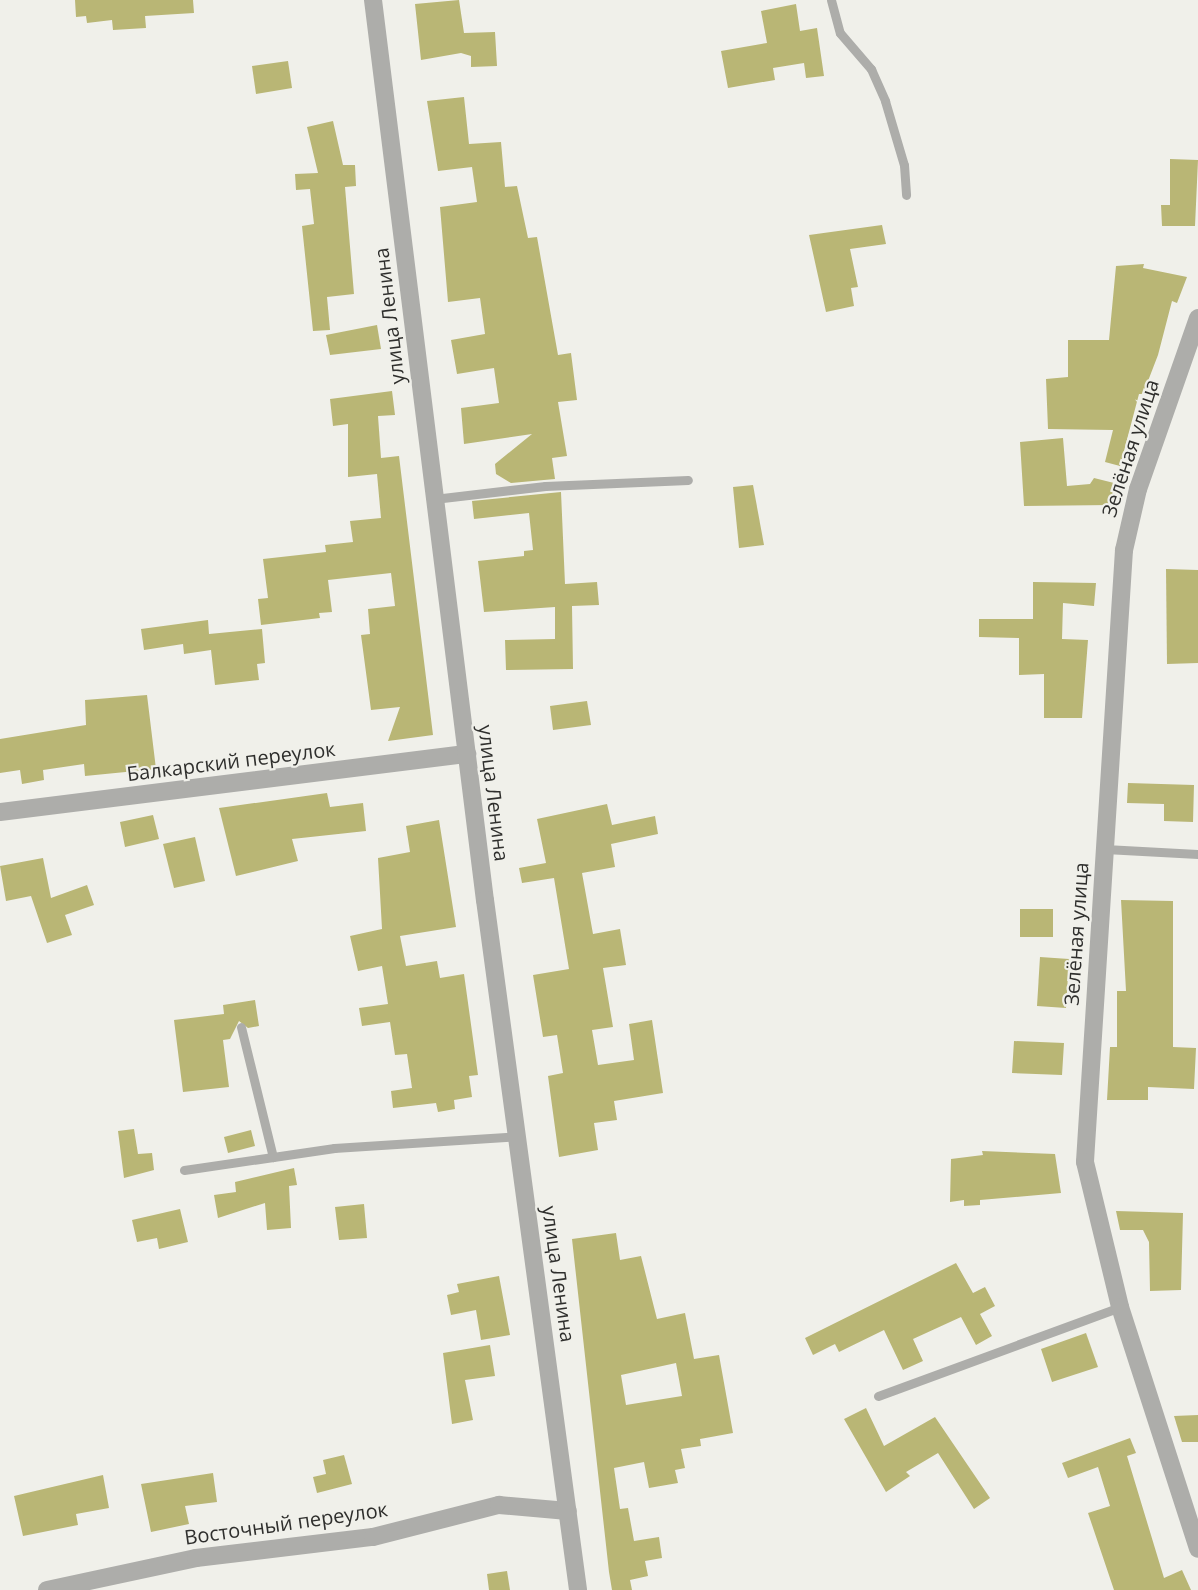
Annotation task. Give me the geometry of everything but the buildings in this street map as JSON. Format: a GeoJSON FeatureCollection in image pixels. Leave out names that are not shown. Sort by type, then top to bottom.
{"type":"FeatureCollection","features":[{"type":"Feature","properties":{"kind":"street","name":"улица Ленина"},"geometry":{"type":"LineString","coordinates":[[373,0],[467,754],[578,1590]]}},
{"type":"Feature","properties":{"kind":"street","name":"Зелёная улица"},"geometry":{"type":"LineString","coordinates":[[1198,318],[1127,528],[1085,1162],[1120,1307],[1198,1549]]}},
{"type":"Feature","properties":{"kind":"street","name":"Балкарский переулок"},"geometry":{"type":"LineString","coordinates":[[0,812],[467,754]]}},
{"type":"Feature","properties":{"kind":"street","name":"Восточный переулок"},"geometry":{"type":"LineString","coordinates":[[47,1590],[207,1556],[374,1537],[492,1507],[568,1510]]}},
{"type":"Feature","properties":{"kind":"lane"},"geometry":{"type":"LineString","coordinates":[[831,0],[840,33],[871,69],[885,101],[904,165],[906,195]]}},
{"type":"Feature","properties":{"kind":"lane"},"geometry":{"type":"LineString","coordinates":[[435,500],[545,486],[688,480]]}},
{"type":"Feature","properties":{"kind":"lane"},"geometry":{"type":"LineString","coordinates":[[1105,849],[1198,854]]}},
{"type":"Feature","properties":{"kind":"lane"},"geometry":{"type":"LineString","coordinates":[[241,1027],[273,1157]]}},
{"type":"Feature","properties":{"kind":"lane"},"geometry":{"type":"LineString","coordinates":[[184,1170],[273,1157],[518,1136]]}},
{"type":"Feature","properties":{"kind":"lane"},"geometry":{"type":"LineString","coordinates":[[878,1396],[1120,1307]]}}]}
